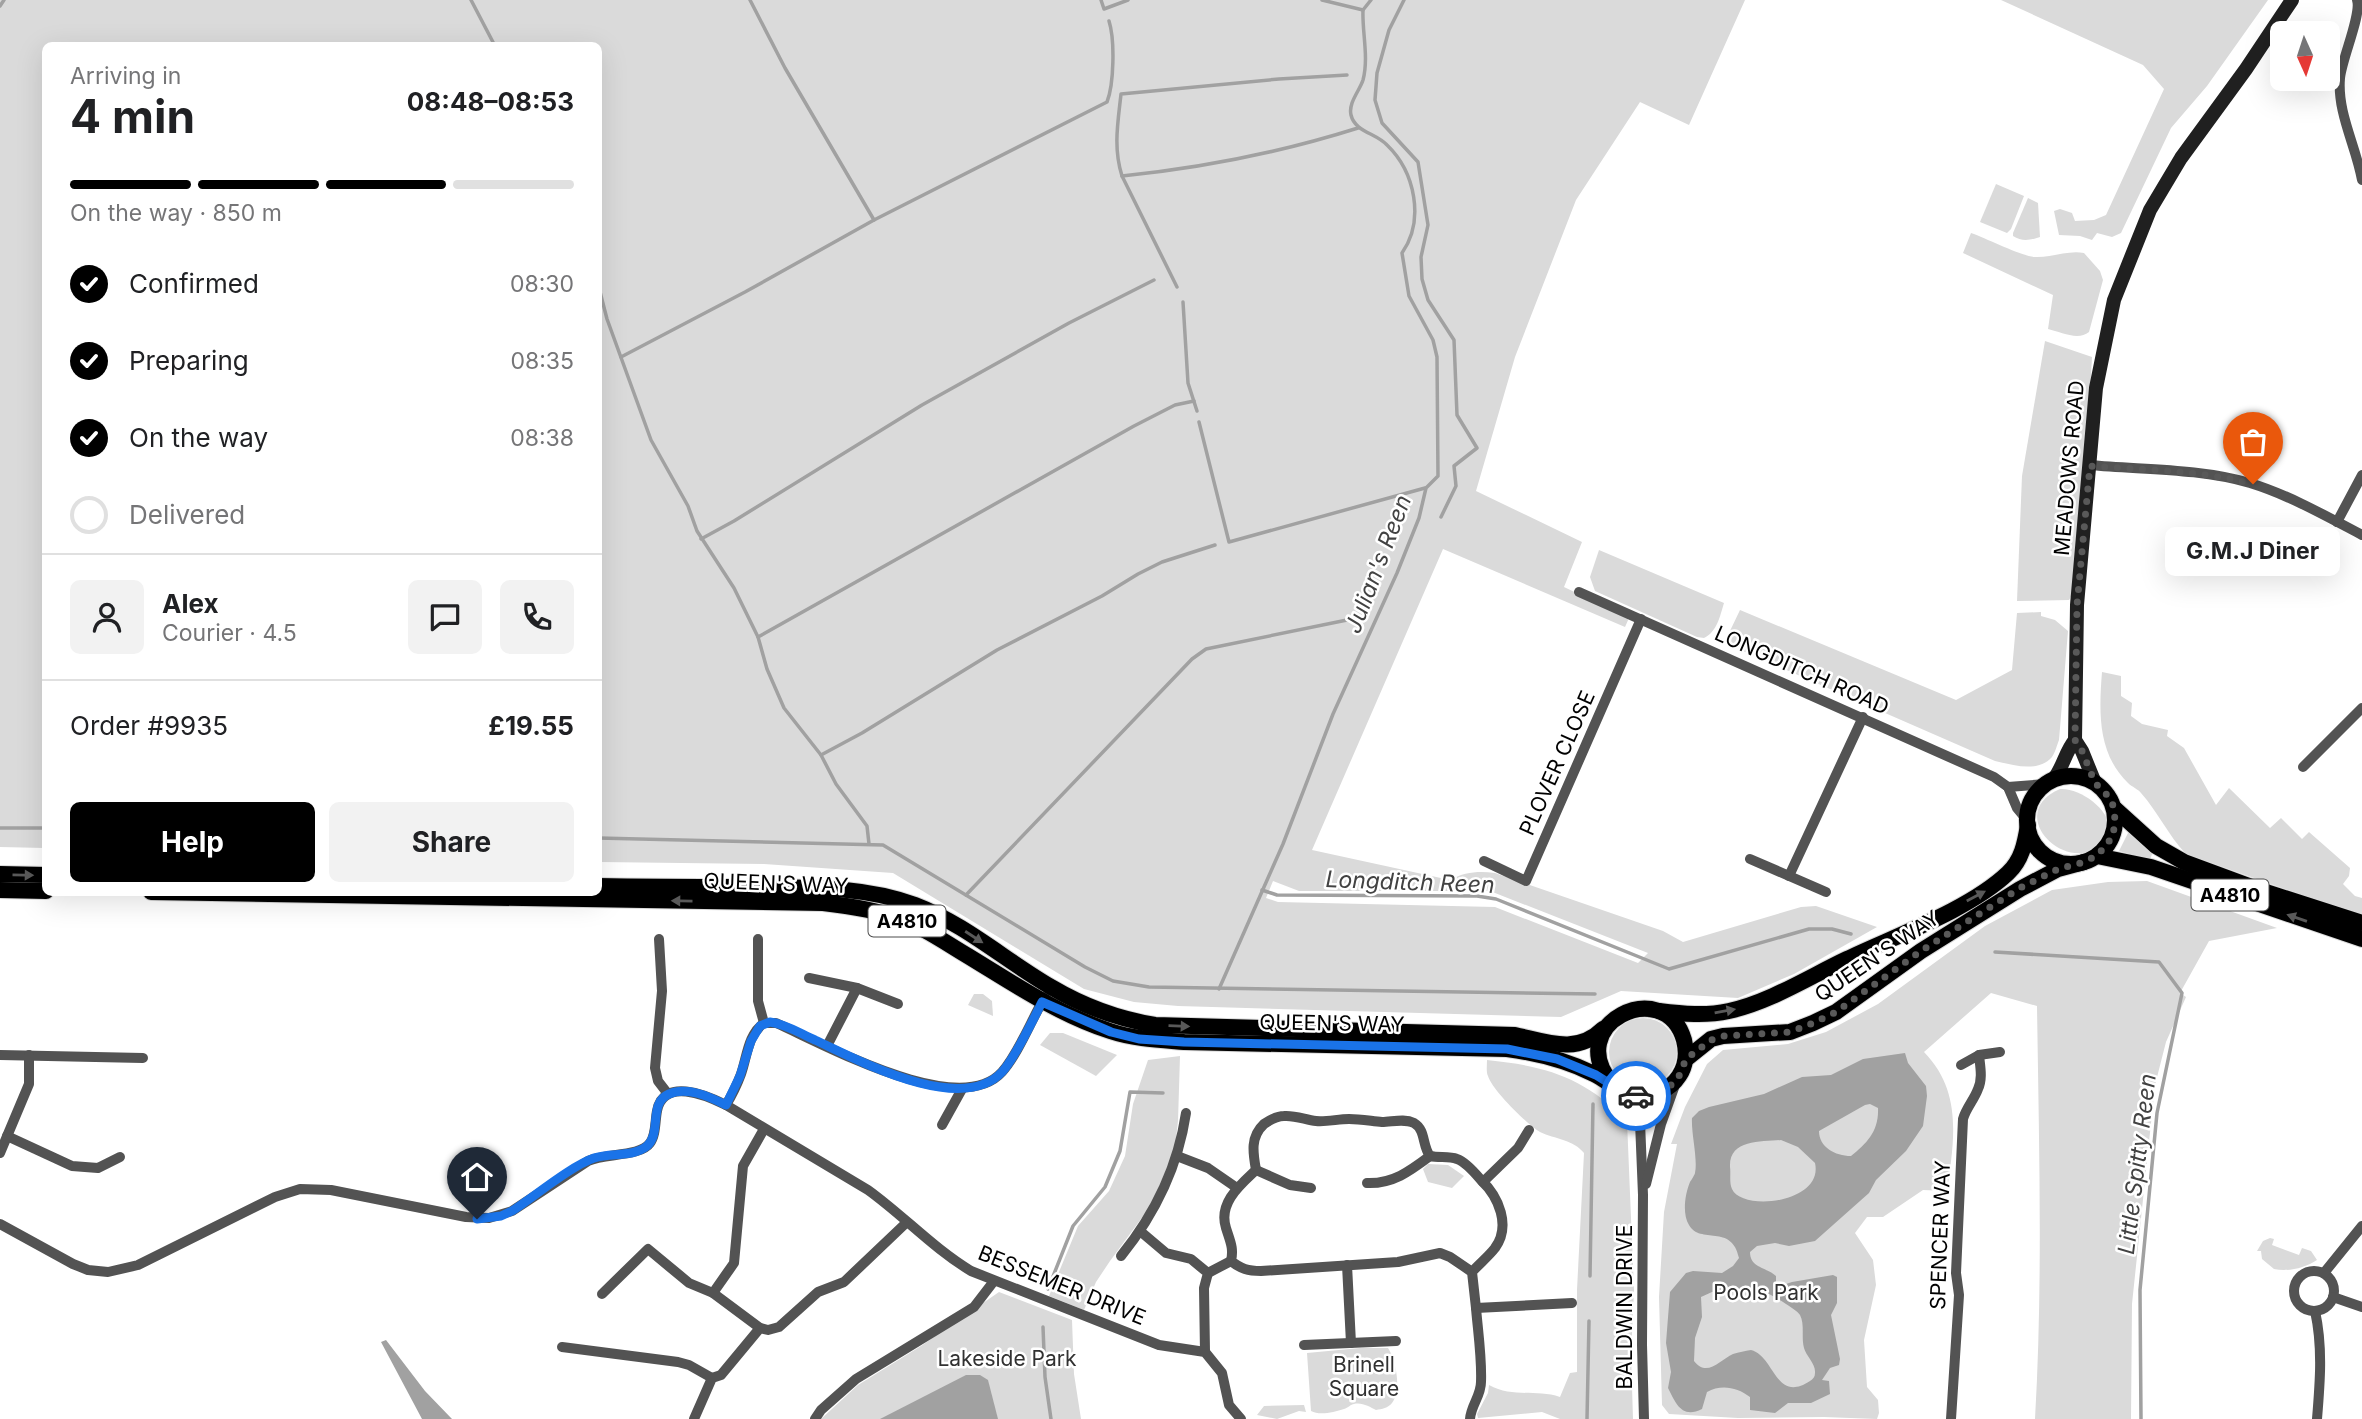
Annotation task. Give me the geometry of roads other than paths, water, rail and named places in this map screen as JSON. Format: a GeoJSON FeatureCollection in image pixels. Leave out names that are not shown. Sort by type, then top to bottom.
{"type":"FeatureCollection","features":[{"type":"Feature","properties":{"kind":"main road"},"geometry":{"type":"LineString","coordinates":[[2067,776],[2081,777],[2095,783],[2110,798],[2114,808],[2113,835],[2106,846],[2090,859],[2070,864],[2057,861],[2045,855],[2035,845],[2027,823],[2029,806],[2036,793],[2050,782],[2067,776]]}},
{"type":"Feature","properties":{"kind":"main road","name":"A4810"},"geometry":{"type":"LineString","coordinates":[[2114,808],[2156,846],[2184,862],[2362,923]]}},
{"type":"Feature","properties":{"kind":"main road","name":"QUEEN'S WAY"},"geometry":{"type":"LineString","coordinates":[[602,886],[800,887],[868,892],[892,898],[942,916],[1051,988],[1095,1008],[1132,1021],[1155,1025],[1515,1035],[1580,1045],[1594,1039],[1622,1013],[1634,1009],[1705,1014],[1750,1005],[1937,917],[1985,891],[2009,873],[2024,846],[2027,823]]}},
{"type":"Feature","properties":{"kind":"main road","name":"QUEEN'S WAY"},"geometry":{"type":"LineString","coordinates":[[1686,1059],[1700,1046],[1723,1036],[1790,1032],[1836,1012],[1921,951],[2020,888],[2058,869],[2090,859]]}},
{"type":"Feature","properties":{"kind":"main road","name":"A4810"},"geometry":{"type":"LineString","coordinates":[[2090,859],[2151,867],[2362,939]]}},
{"type":"Feature","properties":{"kind":"main road"},"geometry":{"type":"LineString","coordinates":[[0,874],[42,875]]}},
{"type":"Feature","properties":{"kind":"main road"},"geometry":{"type":"LineString","coordinates":[[0,890],[42,891]]}},
{"type":"Feature","properties":{"kind":"main road","name":"QUEEN'S WAY"},"geometry":{"type":"LineString","coordinates":[[395,896],[823,903],[856,906],[904,920],[927,931],[1042,1002],[1111,1032],[1139,1039],[1507,1049],[1557,1059],[1636,1096],[1661,1092],[1679,1076]]}},
{"type":"Feature","properties":{"kind":"main road"},"geometry":{"type":"LineString","coordinates":[[1657,1011],[1676,1025],[1686,1046],[1686,1059],[1679,1076]]}},
{"type":"Feature","properties":{"kind":"main road"},"geometry":{"type":"LineString","coordinates":[[1612,1020],[1600,1040],[1598,1052],[1605,1076],[1616,1087]]}},
{"type":"Feature","properties":{"kind":"street","name":"MEADOWS ROAD"},"geometry":{"type":"LineString","coordinates":[[2095,783],[2075,740],[2077,605],[2096,388],[2114,300],[2150,210],[2181,158],[2292,0]]}},
{"type":"Feature","properties":{"kind":"street"},"geometry":{"type":"LineString","coordinates":[[2360,2],[2362,14],[2343,60],[2340,78],[2344,117],[2362,180]]}},
{"type":"Feature","properties":{"kind":"street"},"geometry":{"type":"LineString","coordinates":[[2090,466],[2169,470],[2253,484],[2286,497],[2362,535]]}},
{"type":"Feature","properties":{"kind":"street"},"geometry":{"type":"LineString","coordinates":[[2337,522],[2362,475]]}},
{"type":"Feature","properties":{"kind":"street","name":"LONGDITCH ROAD"},"geometry":{"type":"LineString","coordinates":[[1579,592],[1974,768],[2008,787]]}},
{"type":"Feature","properties":{"kind":"street","name":"PLOVER CLOSE"},"geometry":{"type":"LineString","coordinates":[[1484,861],[1526,881],[1641,619]]}},
{"type":"Feature","properties":{"kind":"street"},"geometry":{"type":"LineString","coordinates":[[2303,767],[2362,708]]}},
{"type":"Feature","properties":{"kind":"street"},"geometry":{"type":"LineString","coordinates":[[1789,876],[1863,718]]}},
{"type":"Feature","properties":{"kind":"street","name":"MEADOWS ROAD"},"geometry":{"type":"LineString","coordinates":[[2050,782],[2060,772],[2068,748],[2075,740]]}},
{"type":"Feature","properties":{"kind":"street"},"geometry":{"type":"LineString","coordinates":[[2027,823],[2008,787],[2050,782]]}},
{"type":"Feature","properties":{"kind":"street"},"geometry":{"type":"LineString","coordinates":[[1751,859],[1826,892]]}},
{"type":"Feature","properties":{"kind":"street"},"geometry":{"type":"LineString","coordinates":[[0,1224],[73,1264],[88,1270],[108,1272],[138,1265],[275,1197],[300,1189],[331,1190],[466,1217],[489,1218],[512,1211],[588,1161],[597,1157],[634,1152],[650,1143],[658,1105],[668,1094],[658,1081],[655,1068],[662,999],[659,939]]}},
{"type":"Feature","properties":{"kind":"street"},"geometry":{"type":"LineString","coordinates":[[758,939],[758,1001],[764,1023]]}},
{"type":"Feature","properties":{"kind":"street"},"geometry":{"type":"LineString","coordinates":[[809,978],[856,988],[898,1004]]}},
{"type":"Feature","properties":{"kind":"street"},"geometry":{"type":"LineString","coordinates":[[827,1046],[856,988]]}},
{"type":"Feature","properties":{"kind":"street"},"geometry":{"type":"LineString","coordinates":[[726,1105],[740,1076],[751,1041],[764,1023],[776,1023],[861,1062],[912,1080],[962,1089],[978,1087],[1002,1072],[1051,988]]}},
{"type":"Feature","properties":{"kind":"street"},"geometry":{"type":"LineString","coordinates":[[1961,1065],[1979,1055],[2000,1052]]}},
{"type":"Feature","properties":{"kind":"street"},"geometry":{"type":"LineString","coordinates":[[0,1055],[143,1058]]}},
{"type":"Feature","properties":{"kind":"street"},"geometry":{"type":"LineString","coordinates":[[0,1153],[29,1084],[29,1055]]}},
{"type":"Feature","properties":{"kind":"street","name":"SPENCER WAY"},"geometry":{"type":"LineString","coordinates":[[1951,1419],[1959,1295],[1956,1273],[1963,1119],[1981,1078],[1979,1055]]}},
{"type":"Feature","properties":{"kind":"street"},"geometry":{"type":"LineString","coordinates":[[1643,1195],[1661,1124],[1679,1076]]}},
{"type":"Feature","properties":{"kind":"street"},"geometry":{"type":"LineString","coordinates":[[1616,1087],[1636,1111],[1640,1122],[1643,1195]]}},
{"type":"Feature","properties":{"kind":"street"},"geometry":{"type":"LineString","coordinates":[[942,1125],[962,1089]]}},
{"type":"Feature","properties":{"kind":"street","name":"BESSEMER DRIVE"},"geometry":{"type":"LineString","coordinates":[[668,1094],[679,1091],[702,1094],[726,1105],[868,1190],[958,1263],[994,1280],[1159,1345],[1205,1352]]}},
{"type":"Feature","properties":{"kind":"street"},"geometry":{"type":"LineString","coordinates":[[1121,1256],[1140,1231],[1164,1188],[1177,1156],[1186,1113]]}},
{"type":"Feature","properties":{"kind":"street"},"geometry":{"type":"LineString","coordinates":[[1256,1170],[1253,1148],[1257,1132],[1275,1118],[1284,1116],[1321,1121],[1351,1119],[1411,1122],[1422,1133],[1430,1156]]}},
{"type":"Feature","properties":{"kind":"street"},"geometry":{"type":"LineString","coordinates":[[713,1293],[734,1263],[743,1166],[764,1129]]}},
{"type":"Feature","properties":{"kind":"street"},"geometry":{"type":"LineString","coordinates":[[1483,1182],[1512,1155],[1530,1130]]}},
{"type":"Feature","properties":{"kind":"street"},"geometry":{"type":"LineString","coordinates":[[7,1136],[72,1167],[98,1168],[120,1157]]}},
{"type":"Feature","properties":{"kind":"street"},"geometry":{"type":"LineString","coordinates":[[1177,1156],[1208,1168],[1237,1188]]}},
{"type":"Feature","properties":{"kind":"street"},"geometry":{"type":"LineString","coordinates":[[1367,1183],[1379,1183],[1400,1177],[1430,1156],[1457,1159],[1483,1182],[1501,1210],[1502,1231],[1496,1247],[1472,1272]]}},
{"type":"Feature","properties":{"kind":"street"},"geometry":{"type":"LineString","coordinates":[[1231,1261],[1233,1245],[1226,1228],[1226,1206],[1237,1188],[1256,1170]]}},
{"type":"Feature","properties":{"kind":"street"},"geometry":{"type":"LineString","coordinates":[[1256,1170],[1290,1185],[1311,1188]]}},
{"type":"Feature","properties":{"kind":"street","name":"BALDWIN DRIVE"},"geometry":{"type":"LineString","coordinates":[[1643,1195],[1644,1419]]}},
{"type":"Feature","properties":{"kind":"street"},"geometry":{"type":"LineString","coordinates":[[602,1294],[648,1249],[689,1283],[713,1293],[760,1328],[768,1330],[779,1327],[818,1292],[844,1282],[906,1223]]}},
{"type":"Feature","properties":{"kind":"street"},"geometry":{"type":"LineString","coordinates":[[2324,1273],[2362,1226]]}},
{"type":"Feature","properties":{"kind":"street"},"geometry":{"type":"LineString","coordinates":[[1140,1231],[1166,1253],[1191,1259],[1208,1273]]}},
{"type":"Feature","properties":{"kind":"street"},"geometry":{"type":"LineString","coordinates":[[1231,1261],[1244,1270],[1252,1271],[1398,1262],[1440,1254],[1450,1257],[1472,1272],[1481,1381],[1479,1396],[1471,1409],[1470,1419]]}},
{"type":"Feature","properties":{"kind":"street"},"geometry":{"type":"LineString","coordinates":[[1231,1261],[1208,1273],[1204,1288],[1205,1352],[1223,1373],[1229,1405],[1241,1419]]}},
{"type":"Feature","properties":{"kind":"street"},"geometry":{"type":"LineString","coordinates":[[1347,1265],[1351,1343]]}},
{"type":"Feature","properties":{"kind":"street"},"geometry":{"type":"LineString","coordinates":[[2306,1273],[2324,1273],[2334,1286],[2333,1297],[2326,1307],[2315,1311],[2305,1309],[2297,1301],[2295,1286],[2306,1273]]}},
{"type":"Feature","properties":{"kind":"street"},"geometry":{"type":"LineString","coordinates":[[815,1419],[821,1410],[856,1380],[974,1307],[994,1280]]}},
{"type":"Feature","properties":{"kind":"street"},"geometry":{"type":"LineString","coordinates":[[2333,1297],[2362,1307]]}},
{"type":"Feature","properties":{"kind":"street"},"geometry":{"type":"LineString","coordinates":[[1476,1308],[1572,1303]]}},
{"type":"Feature","properties":{"kind":"street"},"geometry":{"type":"LineString","coordinates":[[2315,1311],[2320,1355],[2317,1419]]}},
{"type":"Feature","properties":{"kind":"street"},"geometry":{"type":"LineString","coordinates":[[562,1347],[678,1362],[712,1378],[721,1375],[760,1328]]}},
{"type":"Feature","properties":{"kind":"street"},"geometry":{"type":"LineString","coordinates":[[1304,1345],[1396,1341]]}},
{"type":"Feature","properties":{"kind":"street"},"geometry":{"type":"LineString","coordinates":[[694,1419],[712,1378]]}},
{"type":"Feature","properties":{"kind":"waterway"},"geometry":{"type":"LineString","coordinates":[[0,6],[4,0]]}},
{"type":"Feature","properties":{"kind":"waterway"},"geometry":{"type":"LineString","coordinates":[[471,0],[493,42]]}},
{"type":"Feature","properties":{"kind":"waterway"},"geometry":{"type":"LineString","coordinates":[[750,0],[785,68],[874,220]]}},
{"type":"Feature","properties":{"kind":"waterway"},"geometry":{"type":"LineString","coordinates":[[1101,0],[1104,9],[1128,0]]}},
{"type":"Feature","properties":{"kind":"waterway"},"geometry":{"type":"LineString","coordinates":[[1322,0],[1363,10]]}},
{"type":"Feature","properties":{"kind":"waterway","name":"Julian's Reen"},"geometry":{"type":"LineString","coordinates":[[1219,989],[1283,844],[1333,714],[1397,573],[1419,518],[1426,488],[1438,476],[1437,357],[1433,340],[1409,296],[1402,253],[1413,226],[1414,197],[1397,156],[1382,141],[1361,129],[1351,115],[1351,106],[1365,71],[1363,10],[1371,0]]}},
{"type":"Feature","properties":{"kind":"waterway"},"geometry":{"type":"LineString","coordinates":[[1404,0],[1389,30],[1377,73],[1375,100],[1382,123],[1418,162],[1428,225],[1421,257],[1422,279],[1428,300],[1454,340],[1457,415],[1477,448],[1454,466],[1456,486],[1441,517]]}},
{"type":"Feature","properties":{"kind":"waterway"},"geometry":{"type":"LineString","coordinates":[[621,357],[874,220],[1107,102],[1113,62],[1109,21]]}},
{"type":"Feature","properties":{"kind":"waterway"},"geometry":{"type":"LineString","coordinates":[[1177,287],[1119,166],[1117,145],[1121,94],[1347,75]]}},
{"type":"Feature","properties":{"kind":"waterway"},"geometry":{"type":"LineString","coordinates":[[1122,176],[1241,158],[1358,128]]}},
{"type":"Feature","properties":{"kind":"waterway"},"geometry":{"type":"LineString","coordinates":[[701,539],[922,405],[1069,323],[1154,280]]}},
{"type":"Feature","properties":{"kind":"waterway"},"geometry":{"type":"LineString","coordinates":[[602,300],[651,440],[688,506],[697,531],[734,588],[758,637],[767,669],[784,708],[821,755],[836,784],[867,826],[869,844]]}},
{"type":"Feature","properties":{"kind":"waterway"},"geometry":{"type":"LineString","coordinates":[[1183,302],[1188,383],[1197,411]]}},
{"type":"Feature","properties":{"kind":"waterway"},"geometry":{"type":"LineString","coordinates":[[758,637],[1134,426],[1175,405],[1194,401]]}},
{"type":"Feature","properties":{"kind":"waterway"},"geometry":{"type":"LineString","coordinates":[[1199,422],[1229,542],[1425,488]]}},
{"type":"Feature","properties":{"kind":"waterway"},"geometry":{"type":"LineString","coordinates":[[821,755],[862,733],[997,650],[1102,596],[1138,574],[1162,562],[1215,545]]}},
{"type":"Feature","properties":{"kind":"waterway"},"geometry":{"type":"LineString","coordinates":[[966,895],[1192,659],[1206,649],[1347,620]]}},
{"type":"Feature","properties":{"kind":"waterway"},"geometry":{"type":"LineString","coordinates":[[0,828],[42,828]]}},
{"type":"Feature","properties":{"kind":"waterway"},"geometry":{"type":"LineString","coordinates":[[602,838],[883,845],[1085,967],[1113,981],[1149,987],[1595,994]]}},
{"type":"Feature","properties":{"kind":"waterway","name":"Longditch Reen"},"geometry":{"type":"LineString","coordinates":[[1262,890],[1277,895],[1477,896],[1496,899],[1669,969],[1809,929],[1832,929],[1851,934]]}},
{"type":"Feature","properties":{"kind":"waterway","name":"Little Spitty Reen"},"geometry":{"type":"LineString","coordinates":[[1995,952],[2159,962],[2182,993],[2157,1113],[2140,1290],[2141,1419]]}},
{"type":"Feature","properties":{"kind":"waterway"},"geometry":{"type":"LineString","coordinates":[[1048,1289],[1073,1226],[1105,1187],[1120,1151],[1130,1092],[1163,1093]]}},
{"type":"Feature","properties":{"kind":"waterway","name":"Little Spitty Reen"},"geometry":{"type":"LineString","coordinates":[[1590,1276],[1593,1104]]}},
{"type":"Feature","properties":{"kind":"waterway","name":"Little Spitty Reen"},"geometry":{"type":"LineString","coordinates":[[1587,1419],[1589,1321]]}},
{"type":"Feature","properties":{"kind":"waterway"},"geometry":{"type":"LineString","coordinates":[[1043,1327],[1045,1377],[1051,1419]]}},
{"type":"Feature","properties":{"kind":"place","name":"G.M.J Diner"},"geometry":{"type":"Point","coordinates":[2253,484]}},
{"type":"Feature","properties":{"kind":"park label","name":"Pools Park"},"geometry":{"type":"Point","coordinates":[1766,1292]}},
{"type":"Feature","properties":{"kind":"park label","name":"Lakeside Park"},"geometry":{"type":"Point","coordinates":[1007,1358]}},
{"type":"Feature","properties":{"kind":"park label","name":"Brinell Square"},"geometry":{"type":"Point","coordinates":[1364,1376]}}]}
